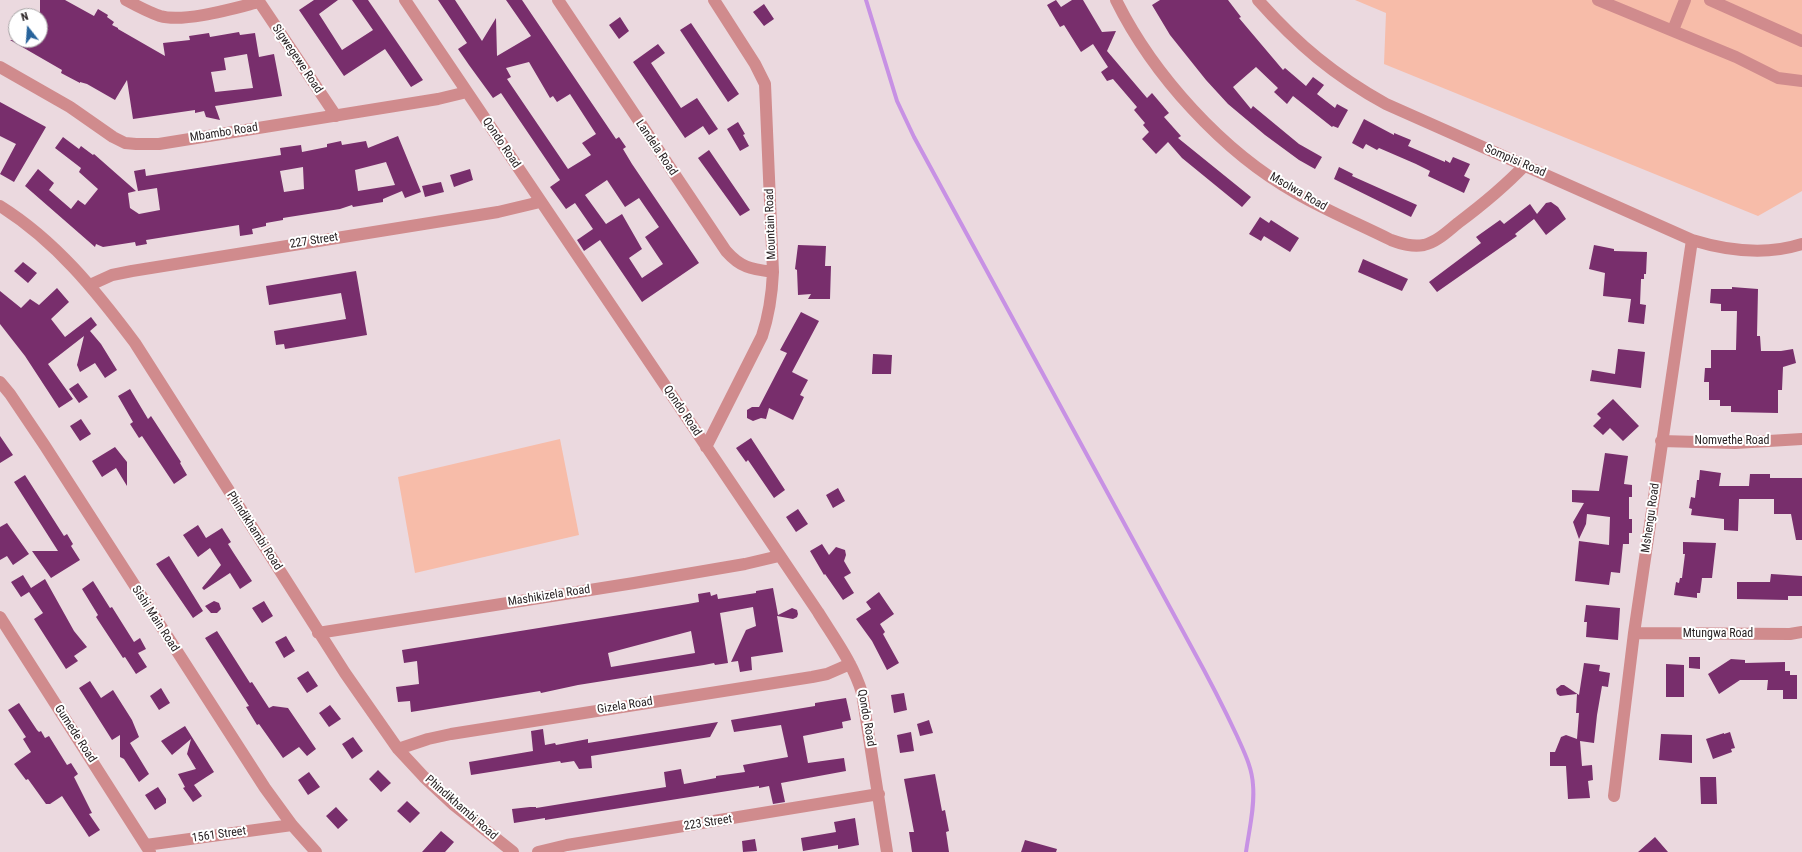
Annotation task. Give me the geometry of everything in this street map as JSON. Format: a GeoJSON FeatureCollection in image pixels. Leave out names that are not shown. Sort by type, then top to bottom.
{"type":"FeatureCollection","features":[{"type":"Feature","properties":{"kind":"street","name":"Sigwegewe Road"},"geometry":{"type":"LineString","coordinates":[[126,0],[162,16],[179,17],[228,10],[258,1],[336,116]]}},
{"type":"Feature","properties":{"kind":"street","name":"Qondo Road"},"geometry":{"type":"LineString","coordinates":[[405,0],[818,612],[850,664],[862,693],[887,852]]}},
{"type":"Feature","properties":{"kind":"street","name":"Landela Road"},"geometry":{"type":"LineString","coordinates":[[558,0],[726,251],[740,264],[751,269],[773,272]]}},
{"type":"Feature","properties":{"kind":"street","name":"Mountain Road"},"geometry":{"type":"LineString","coordinates":[[706,448],[762,336],[768,319],[772,298],[773,272],[765,84],[755,64],[714,0]]}},
{"type":"Feature","properties":{"kind":"street","name":"Msolwa Road"},"geometry":{"type":"LineString","coordinates":[[1116,0],[1139,40],[1161,71],[1212,129],[1242,156],[1295,193],[1391,240],[1407,245],[1417,246],[1425,245],[1437,239],[1492,197],[1526,165]]}},
{"type":"Feature","properties":{"kind":"street","name":"Sompisi Road"},"geometry":{"type":"LineString","coordinates":[[1258,0],[1286,31],[1328,67],[1359,89],[1386,104],[1692,240],[1715,247],[1743,251],[1772,250],[1802,244]]}},
{"type":"Feature","properties":{"kind":"street"},"geometry":{"type":"LineString","coordinates":[[1598,0],[1673,30],[1778,78],[1802,81]]}},
{"type":"Feature","properties":{"kind":"street"},"geometry":{"type":"LineString","coordinates":[[1673,30],[1685,0]]}},
{"type":"Feature","properties":{"kind":"street"},"geometry":{"type":"LineString","coordinates":[[1710,0],[1802,41]]}},
{"type":"Feature","properties":{"kind":"street","name":"Mbambo Road"},"geometry":{"type":"LineString","coordinates":[[0,67],[70,107],[112,137],[125,143],[136,144],[159,144],[438,99],[467,92]]}},
{"type":"Feature","properties":{"kind":"street","name":"227 Street"},"geometry":{"type":"LineString","coordinates":[[90,285],[112,275],[132,271],[498,212],[525,207],[540,202]]}},
{"type":"Feature","properties":{"kind":"street","name":"Phindikhambi Road"},"geometry":{"type":"LineString","coordinates":[[0,206],[52,245],[68,261],[90,285],[135,343],[318,633],[398,749],[424,777],[454,805],[513,852]]}},
{"type":"Feature","properties":{"kind":"street","name":"Mshengu Road"},"geometry":{"type":"LineString","coordinates":[[1614,796],[1634,633],[1661,441],[1692,240]]}},
{"type":"Feature","properties":{"kind":"street","name":"Sishi Main Road"},"geometry":{"type":"LineString","coordinates":[[0,382],[10,394],[45,446],[244,758],[292,825],[316,852]]}},
{"type":"Feature","properties":{"kind":"street","name":"Nomvethe Road"},"geometry":{"type":"LineString","coordinates":[[1661,441],[1735,443],[1802,439]]}},
{"type":"Feature","properties":{"kind":"street","name":"Mashikizela Road"},"geometry":{"type":"LineString","coordinates":[[318,633],[641,582],[745,564],[779,556]]}},
{"type":"Feature","properties":{"kind":"street","name":"Gumede Road"},"geometry":{"type":"LineString","coordinates":[[0,617],[148,849]]}},
{"type":"Feature","properties":{"kind":"street","name":"Mtungwa Road"},"geometry":{"type":"LineString","coordinates":[[1634,633],[1790,634],[1802,632]]}},
{"type":"Feature","properties":{"kind":"street","name":"Gizela Road"},"geometry":{"type":"LineString","coordinates":[[398,749],[428,739],[451,734],[827,674],[850,664]]}},
{"type":"Feature","properties":{"kind":"street","name":"223 Street"},"geometry":{"type":"LineString","coordinates":[[538,852],[581,843],[879,794]]}},
{"type":"Feature","properties":{"kind":"street","name":"1561 Street"},"geometry":{"type":"LineString","coordinates":[[148,849],[292,825]]}},
{"type":"Feature","properties":{"kind":"shaded area"},"geometry":{"type":"Polygon","coordinates":[[[1355,0],[1802,0],[1802,191],[1758,216],[1384,64],[1386,13],[1355,0]]]}},
{"type":"Feature","properties":{"kind":"shaded area"},"geometry":{"type":"Polygon","coordinates":[[[560,439],[579,535],[415,573],[398,477],[560,439]]]}},
{"type":"Feature","properties":{"kind":"building"},"geometry":{"type":"Polygon","coordinates":[[[40,0],[65,0],[94,16],[98,9],[108,15],[107,17],[114,22],[112,25],[165,56],[163,43],[190,40],[189,36],[209,33],[210,37],[239,32],[240,35],[255,33],[259,57],[274,54],[282,96],[215,106],[220,120],[206,117],[204,111],[195,113],[195,110],[133,119],[127,80],[115,100],[87,84],[80,83],[61,73],[62,70],[24,48],[48,48],[48,8],[40,8],[40,0]],[[247,54],[224,58],[226,70],[211,72],[215,92],[253,88],[247,54]]]}},
{"type":"Feature","properties":{"kind":"building"},"geometry":{"type":"Polygon","coordinates":[[[314,0],[338,0],[319,14],[342,50],[373,30],[352,0],[368,0],[423,80],[411,87],[385,49],[344,76],[299,10],[314,0]]]}},
{"type":"Feature","properties":{"kind":"building"},"geometry":{"type":"Polygon","coordinates":[[[438,0],[455,0],[482,41],[496,18],[497,56],[531,36],[506,0],[522,0],[616,139],[619,137],[626,147],[623,149],[632,164],[699,263],[642,302],[600,240],[584,251],[577,240],[593,229],[575,203],[566,209],[550,187],[560,180],[501,93],[493,98],[458,49],[467,43],[438,0]],[[529,62],[506,68],[511,77],[507,79],[568,169],[591,155],[582,143],[596,134],[570,94],[557,102],[553,96],[550,98],[529,62]],[[607,180],[585,195],[606,224],[622,214],[642,249],[629,258],[642,278],[663,264],[645,237],[659,227],[639,198],[625,207],[607,180]]]}},
{"type":"Feature","properties":{"kind":"building"},"geometry":{"type":"Polygon","coordinates":[[[1056,0],[1061,7],[1072,0],[1083,0],[1102,32],[1116,31],[1107,51],[1147,98],[1152,93],[1169,113],[1164,117],[1181,136],[1178,138],[1251,197],[1242,207],[1182,158],[1168,142],[1156,154],[1142,139],[1149,132],[1143,125],[1145,123],[1134,110],[1137,107],[1113,79],[1107,81],[1101,72],[1108,67],[1093,44],[1081,52],[1064,25],[1060,27],[1047,5],[1056,0]]]}},
{"type":"Feature","properties":{"kind":"building"},"geometry":{"type":"Polygon","coordinates":[[[1160,0],[1228,0],[1241,17],[1239,18],[1283,70],[1285,68],[1306,86],[1313,77],[1324,85],[1317,94],[1335,108],[1337,104],[1348,110],[1338,128],[1332,127],[1293,96],[1287,104],[1274,92],[1278,88],[1256,67],[1233,87],[1251,109],[1253,106],[1299,144],[1322,157],[1315,169],[1299,160],[1265,135],[1228,104],[1206,80],[1170,35],[1152,5],[1160,0]]]}},
{"type":"Feature","properties":{"kind":"building"},"geometry":{"type":"Polygon","coordinates":[[[764,4],[774,19],[764,26],[753,12],[764,4]]]}},
{"type":"Feature","properties":{"kind":"building"},"geometry":{"type":"Polygon","coordinates":[[[620,17],[629,31],[619,39],[609,25],[620,17]]]}},
{"type":"Feature","properties":{"kind":"building"},"geometry":{"type":"Polygon","coordinates":[[[691,23],[739,94],[728,102],[680,30],[691,23]]]}},
{"type":"Feature","properties":{"kind":"building"},"geometry":{"type":"Polygon","coordinates":[[[658,44],[665,53],[651,63],[681,108],[697,98],[718,129],[709,135],[703,126],[685,138],[633,62],[658,44]]]}},
{"type":"Feature","properties":{"kind":"building"},"geometry":{"type":"Polygon","coordinates":[[[0,102],[46,127],[14,182],[0,174],[16,144],[0,136],[0,102]]]}},
{"type":"Feature","properties":{"kind":"building"},"geometry":{"type":"Polygon","coordinates":[[[1364,119],[1394,135],[1394,133],[1411,140],[1408,146],[1445,162],[1445,160],[1450,163],[1453,157],[1470,164],[1464,176],[1470,179],[1464,193],[1428,176],[1430,171],[1416,164],[1379,148],[1377,150],[1366,144],[1363,149],[1352,143],[1364,119]]]}},
{"type":"Feature","properties":{"kind":"building"},"geometry":{"type":"Polygon","coordinates":[[[738,122],[745,134],[743,135],[749,146],[740,151],[727,129],[738,122]]]}},
{"type":"Feature","properties":{"kind":"building"},"geometry":{"type":"Polygon","coordinates":[[[398,136],[421,192],[405,198],[402,191],[383,199],[383,202],[353,207],[352,205],[340,209],[283,218],[283,220],[266,223],[266,226],[252,229],[253,234],[240,236],[239,225],[146,240],[147,244],[136,246],[135,242],[103,247],[96,244],[95,247],[25,186],[38,169],[54,183],[49,190],[71,209],[78,200],[85,205],[98,189],[79,172],[81,168],[55,148],[63,137],[79,149],[81,146],[93,155],[94,154],[136,191],[128,193],[130,208],[139,214],[160,210],[157,188],[138,191],[134,171],[145,169],[146,176],[281,155],[280,148],[301,145],[302,152],[327,147],[327,144],[341,141],[342,145],[366,141],[368,148],[398,136]],[[386,162],[355,170],[358,191],[395,185],[386,162]],[[303,167],[280,171],[284,192],[304,189],[303,167]]]}},
{"type":"Feature","properties":{"kind":"building"},"geometry":{"type":"Polygon","coordinates":[[[709,150],[750,210],[740,216],[698,158],[709,150]]]}},
{"type":"Feature","properties":{"kind":"building"},"geometry":{"type":"Polygon","coordinates":[[[1339,167],[1353,174],[1352,176],[1417,205],[1411,217],[1334,179],[1339,167]]]}},
{"type":"Feature","properties":{"kind":"building"},"geometry":{"type":"Polygon","coordinates":[[[470,169],[473,180],[454,187],[450,175],[470,169]]]}},
{"type":"Feature","properties":{"kind":"building"},"geometry":{"type":"Polygon","coordinates":[[[441,182],[444,192],[425,197],[422,186],[441,182]]]}},
{"type":"Feature","properties":{"kind":"building"},"geometry":{"type":"Polygon","coordinates":[[[1551,202],[1558,207],[1566,219],[1546,235],[1534,219],[1515,234],[1517,236],[1437,292],[1429,282],[1481,243],[1476,237],[1500,220],[1504,224],[1530,204],[1537,214],[1546,203],[1551,202]]]}},
{"type":"Feature","properties":{"kind":"building"},"geometry":{"type":"Polygon","coordinates":[[[1260,217],[1269,223],[1271,220],[1299,238],[1290,252],[1264,236],[1261,241],[1249,234],[1260,217]]]}},
{"type":"Feature","properties":{"kind":"building"},"geometry":{"type":"Polygon","coordinates":[[[798,245],[826,246],[825,266],[831,266],[830,299],[808,299],[811,294],[798,295],[797,270],[795,269],[798,245]]]}},
{"type":"Feature","properties":{"kind":"building"},"geometry":{"type":"Polygon","coordinates":[[[1594,245],[1614,249],[1614,251],[1647,252],[1646,274],[1644,274],[1644,279],[1641,279],[1640,304],[1646,305],[1644,324],[1628,322],[1631,299],[1603,296],[1605,273],[1589,269],[1594,245]]]}},
{"type":"Feature","properties":{"kind":"building"},"geometry":{"type":"Polygon","coordinates":[[[1363,259],[1408,279],[1402,291],[1358,272],[1363,259]]]}},
{"type":"Feature","properties":{"kind":"building"},"geometry":{"type":"Polygon","coordinates":[[[23,262],[37,273],[28,283],[14,271],[23,262]]]}},
{"type":"Feature","properties":{"kind":"building"},"geometry":{"type":"Polygon","coordinates":[[[356,271],[367,335],[285,349],[284,344],[276,345],[274,331],[346,319],[341,293],[269,305],[266,286],[356,271]]]}},
{"type":"Feature","properties":{"kind":"building"},"geometry":{"type":"Polygon","coordinates":[[[1732,287],[1758,289],[1757,336],[1760,336],[1761,351],[1781,351],[1793,349],[1796,363],[1783,367],[1782,390],[1778,390],[1778,413],[1731,412],[1731,406],[1720,406],[1720,400],[1709,400],[1709,382],[1704,382],[1705,368],[1711,368],[1711,350],[1736,350],[1737,311],[1721,311],[1721,304],[1710,303],[1711,289],[1732,289],[1732,287]]]}},
{"type":"Feature","properties":{"kind":"building"},"geometry":{"type":"Polygon","coordinates":[[[57,288],[69,302],[51,319],[65,337],[91,317],[97,325],[90,331],[101,344],[117,370],[105,378],[95,363],[80,372],[77,365],[84,336],[48,364],[73,399],[59,408],[25,356],[0,324],[0,291],[21,308],[30,299],[39,305],[57,288]]]}},
{"type":"Feature","properties":{"kind":"building"},"geometry":{"type":"Polygon","coordinates":[[[801,312],[819,321],[792,372],[808,380],[800,395],[804,397],[793,420],[769,408],[766,419],[761,418],[753,421],[747,418],[747,410],[752,407],[759,407],[787,353],[780,350],[801,312]]]}},
{"type":"Feature","properties":{"kind":"building"},"geometry":{"type":"Polygon","coordinates":[[[1618,349],[1645,352],[1641,388],[1590,381],[1592,370],[1615,374],[1618,349]]]}},
{"type":"Feature","properties":{"kind":"building"},"geometry":{"type":"Polygon","coordinates":[[[873,354],[892,355],[891,374],[872,374],[873,354]]]}},
{"type":"Feature","properties":{"kind":"building"},"geometry":{"type":"Polygon","coordinates":[[[78,383],[88,397],[79,403],[69,389],[78,383]]]}},
{"type":"Feature","properties":{"kind":"building"},"geometry":{"type":"Polygon","coordinates":[[[130,389],[148,419],[151,416],[181,462],[180,463],[187,475],[174,484],[142,436],[139,438],[130,424],[133,422],[118,396],[130,389]]]}},
{"type":"Feature","properties":{"kind":"building"},"geometry":{"type":"Polygon","coordinates":[[[1613,399],[1639,426],[1623,441],[1610,428],[1603,435],[1593,426],[1601,418],[1597,414],[1613,399]]]}},
{"type":"Feature","properties":{"kind":"building"},"geometry":{"type":"Polygon","coordinates":[[[81,419],[91,434],[80,441],[70,426],[81,419]]]}},
{"type":"Feature","properties":{"kind":"building"},"geometry":{"type":"Polygon","coordinates":[[[0,436],[13,455],[0,463],[0,436]]]}},
{"type":"Feature","properties":{"kind":"building"},"geometry":{"type":"Polygon","coordinates":[[[751,438],[785,490],[774,498],[748,460],[746,462],[736,448],[751,438]]]}},
{"type":"Feature","properties":{"kind":"building"},"geometry":{"type":"Polygon","coordinates":[[[115,447],[127,462],[127,486],[116,468],[102,477],[92,461],[115,447]]]}},
{"type":"Feature","properties":{"kind":"building"},"geometry":{"type":"Polygon","coordinates":[[[1605,453],[1628,456],[1624,484],[1632,485],[1632,497],[1629,497],[1629,519],[1632,519],[1632,533],[1629,533],[1629,544],[1623,544],[1620,573],[1611,572],[1609,585],[1575,581],[1579,541],[1609,545],[1610,517],[1587,514],[1586,524],[1579,539],[1573,522],[1584,503],[1572,502],[1572,490],[1599,491],[1605,453]]]}},
{"type":"Feature","properties":{"kind":"building"},"geometry":{"type":"Polygon","coordinates":[[[1700,470],[1721,473],[1719,486],[1749,486],[1750,474],[1770,474],[1770,478],[1802,478],[1802,540],[1796,540],[1791,514],[1774,514],[1774,499],[1739,499],[1738,531],[1724,530],[1724,519],[1691,515],[1692,509],[1689,508],[1691,497],[1695,498],[1700,470]]]}},
{"type":"Feature","properties":{"kind":"building"},"geometry":{"type":"Polygon","coordinates":[[[25,475],[64,536],[67,534],[73,544],[71,546],[80,560],[51,578],[32,551],[58,551],[14,482],[25,475]]]}},
{"type":"Feature","properties":{"kind":"building"},"geometry":{"type":"Polygon","coordinates":[[[838,488],[845,501],[833,508],[826,495],[838,488]]]}},
{"type":"Feature","properties":{"kind":"building"},"geometry":{"type":"Polygon","coordinates":[[[798,509],[808,524],[796,532],[786,517],[798,509]]]}},
{"type":"Feature","properties":{"kind":"building"},"geometry":{"type":"Polygon","coordinates":[[[7,523],[29,554],[13,565],[7,556],[0,560],[0,527],[7,523]]]}},
{"type":"Feature","properties":{"kind":"building"},"geometry":{"type":"Polygon","coordinates":[[[198,525],[206,538],[222,528],[231,542],[228,544],[252,581],[240,589],[230,573],[204,590],[202,588],[221,565],[210,548],[198,557],[183,535],[198,525]]]}},
{"type":"Feature","properties":{"kind":"building"},"geometry":{"type":"Polygon","coordinates":[[[1683,542],[1716,543],[1712,578],[1702,578],[1700,593],[1697,593],[1697,598],[1674,595],[1676,582],[1679,583],[1680,578],[1682,578],[1685,554],[1683,554],[1683,542]]]}},
{"type":"Feature","properties":{"kind":"building"},"geometry":{"type":"Polygon","coordinates":[[[822,544],[829,555],[836,547],[845,550],[846,555],[844,561],[851,573],[844,577],[854,593],[843,600],[825,574],[824,575],[810,551],[822,544]]]}},
{"type":"Feature","properties":{"kind":"building"},"geometry":{"type":"Polygon","coordinates":[[[169,556],[203,611],[193,618],[156,564],[169,556]]]}},
{"type":"Feature","properties":{"kind":"building"},"geometry":{"type":"Polygon","coordinates":[[[1771,574],[1802,576],[1802,596],[1788,596],[1788,600],[1737,599],[1737,582],[1770,582],[1771,574]]]}},
{"type":"Feature","properties":{"kind":"building"},"geometry":{"type":"Polygon","coordinates":[[[23,575],[31,588],[45,579],[74,631],[87,647],[74,656],[78,661],[66,669],[34,619],[43,613],[29,592],[21,597],[11,582],[23,575]]]}},
{"type":"Feature","properties":{"kind":"building"},"geometry":{"type":"Polygon","coordinates":[[[93,581],[110,608],[112,607],[134,642],[140,638],[146,649],[138,653],[147,667],[136,674],[125,657],[123,658],[96,617],[98,615],[82,589],[93,581]]]}},
{"type":"Feature","properties":{"kind":"building"},"geometry":{"type":"Polygon","coordinates":[[[773,588],[778,615],[792,608],[797,610],[798,614],[797,617],[793,619],[777,616],[783,652],[751,657],[752,670],[740,672],[738,661],[731,662],[746,630],[756,626],[753,607],[720,613],[728,663],[715,665],[714,663],[578,685],[541,693],[540,691],[411,712],[410,701],[398,702],[396,687],[419,684],[417,661],[404,663],[402,650],[699,602],[698,594],[710,592],[711,596],[717,594],[718,599],[756,593],[756,591],[773,588]],[[691,631],[608,653],[611,667],[695,653],[691,631]]]}},
{"type":"Feature","properties":{"kind":"building"},"geometry":{"type":"Polygon","coordinates":[[[879,592],[894,614],[880,624],[885,632],[883,634],[899,663],[887,670],[872,641],[856,619],[871,609],[866,602],[879,592]]]}},
{"type":"Feature","properties":{"kind":"building"},"geometry":{"type":"Polygon","coordinates":[[[214,601],[219,603],[221,609],[217,613],[211,613],[205,606],[214,601]]]}},
{"type":"Feature","properties":{"kind":"building"},"geometry":{"type":"Polygon","coordinates":[[[264,601],[273,616],[262,623],[252,608],[264,601]]]}},
{"type":"Feature","properties":{"kind":"building"},"geometry":{"type":"Polygon","coordinates":[[[1586,605],[1620,608],[1618,640],[1586,637],[1587,622],[1584,622],[1586,605]]]}},
{"type":"Feature","properties":{"kind":"building"},"geometry":{"type":"Polygon","coordinates":[[[217,631],[250,683],[252,682],[269,708],[273,706],[288,708],[316,749],[307,756],[299,747],[283,758],[259,724],[257,725],[246,707],[249,706],[205,638],[217,631]]]}},
{"type":"Feature","properties":{"kind":"building"},"geometry":{"type":"Polygon","coordinates":[[[286,636],[295,651],[284,658],[275,642],[286,636]]]}},
{"type":"Feature","properties":{"kind":"building"},"geometry":{"type":"Polygon","coordinates":[[[1689,657],[1700,657],[1700,669],[1689,668],[1689,657]]]}},
{"type":"Feature","properties":{"kind":"building"},"geometry":{"type":"Polygon","coordinates":[[[1731,659],[1745,660],[1745,663],[1785,662],[1785,671],[1790,671],[1790,675],[1797,675],[1797,699],[1783,699],[1783,690],[1767,690],[1768,680],[1740,680],[1719,694],[1708,674],[1731,659]]]}},
{"type":"Feature","properties":{"kind":"building"},"geometry":{"type":"Polygon","coordinates":[[[1584,663],[1600,665],[1599,671],[1610,673],[1608,687],[1602,686],[1594,743],[1580,741],[1582,766],[1592,765],[1593,780],[1588,781],[1590,798],[1568,799],[1566,766],[1550,766],[1550,752],[1555,752],[1561,737],[1566,735],[1577,739],[1579,713],[1576,713],[1577,694],[1560,696],[1557,694],[1556,689],[1561,685],[1564,685],[1579,695],[1584,663]]]}},
{"type":"Feature","properties":{"kind":"building"},"geometry":{"type":"Polygon","coordinates":[[[1666,664],[1684,665],[1684,697],[1666,697],[1666,664]]]}},
{"type":"Feature","properties":{"kind":"building"},"geometry":{"type":"Polygon","coordinates":[[[308,671],[318,686],[307,693],[297,678],[308,671]]]}},
{"type":"Feature","properties":{"kind":"building"},"geometry":{"type":"Polygon","coordinates":[[[90,681],[101,698],[113,690],[132,720],[139,737],[130,743],[149,774],[139,782],[124,759],[120,757],[120,735],[112,740],[79,688],[90,681]]]}},
{"type":"Feature","properties":{"kind":"building"},"geometry":{"type":"Polygon","coordinates":[[[161,688],[170,703],[159,710],[150,696],[161,688]]]}},
{"type":"Feature","properties":{"kind":"building"},"geometry":{"type":"Polygon","coordinates":[[[904,693],[907,710],[894,713],[891,695],[904,693]]]}},
{"type":"Feature","properties":{"kind":"building"},"geometry":{"type":"Polygon","coordinates":[[[846,698],[851,720],[842,722],[843,728],[803,736],[808,763],[844,758],[846,771],[781,783],[785,802],[773,804],[769,786],[759,788],[759,786],[545,820],[545,818],[514,823],[512,809],[530,807],[536,808],[666,787],[664,772],[681,769],[684,784],[716,778],[716,776],[745,772],[743,765],[788,757],[781,725],[734,732],[731,720],[815,706],[815,703],[846,698]]]}},
{"type":"Feature","properties":{"kind":"building"},"geometry":{"type":"Polygon","coordinates":[[[19,703],[37,730],[39,732],[41,731],[45,738],[49,736],[67,765],[71,763],[78,774],[74,777],[92,813],[89,814],[100,830],[89,837],[62,796],[50,804],[46,804],[28,779],[26,780],[14,764],[31,752],[23,739],[26,737],[8,710],[19,703]]]}},
{"type":"Feature","properties":{"kind":"building"},"geometry":{"type":"Polygon","coordinates":[[[330,705],[341,719],[329,727],[319,713],[330,705]]]}},
{"type":"Feature","properties":{"kind":"building"},"geometry":{"type":"Polygon","coordinates":[[[929,720],[933,733],[920,736],[917,724],[929,720]]]}},
{"type":"Feature","properties":{"kind":"building"},"geometry":{"type":"Polygon","coordinates":[[[718,722],[710,737],[591,756],[592,768],[579,769],[574,761],[561,763],[560,761],[471,775],[469,762],[533,751],[531,731],[543,729],[545,745],[555,743],[556,745],[588,739],[588,743],[718,722]]]}},
{"type":"Feature","properties":{"kind":"building"},"geometry":{"type":"Polygon","coordinates":[[[185,726],[214,772],[194,785],[202,796],[193,802],[183,788],[185,787],[178,774],[196,769],[187,754],[191,739],[172,755],[161,741],[185,726]]]}},
{"type":"Feature","properties":{"kind":"building"},"geometry":{"type":"Polygon","coordinates":[[[911,732],[914,751],[900,753],[897,735],[911,732]]]}},
{"type":"Feature","properties":{"kind":"building"},"geometry":{"type":"Polygon","coordinates":[[[1730,732],[1735,748],[1731,749],[1732,752],[1713,759],[1706,739],[1730,732]]]}},
{"type":"Feature","properties":{"kind":"building"},"geometry":{"type":"Polygon","coordinates":[[[1661,734],[1692,735],[1692,763],[1659,760],[1661,734]]]}},
{"type":"Feature","properties":{"kind":"building"},"geometry":{"type":"Polygon","coordinates":[[[353,737],[363,751],[352,759],[342,744],[353,737]]]}},
{"type":"Feature","properties":{"kind":"building"},"geometry":{"type":"Polygon","coordinates":[[[378,770],[391,783],[381,792],[369,779],[378,770]]]}},
{"type":"Feature","properties":{"kind":"building"},"geometry":{"type":"Polygon","coordinates":[[[309,772],[320,787],[308,795],[298,780],[309,772]]]}},
{"type":"Feature","properties":{"kind":"building"},"geometry":{"type":"Polygon","coordinates":[[[935,774],[942,811],[945,810],[949,831],[946,832],[949,852],[912,852],[909,832],[914,832],[904,779],[935,774]]]}},
{"type":"Feature","properties":{"kind":"building"},"geometry":{"type":"Polygon","coordinates":[[[1700,777],[1716,777],[1717,804],[1701,804],[1700,777]]]}},
{"type":"Feature","properties":{"kind":"building"},"geometry":{"type":"Polygon","coordinates":[[[158,787],[166,799],[166,803],[155,810],[145,795],[158,787]]]}},
{"type":"Feature","properties":{"kind":"building"},"geometry":{"type":"Polygon","coordinates":[[[407,801],[420,813],[410,823],[397,811],[407,801]]]}},
{"type":"Feature","properties":{"kind":"building"},"geometry":{"type":"Polygon","coordinates":[[[336,807],[348,820],[338,829],[326,816],[336,807]]]}},
{"type":"Feature","properties":{"kind":"building"},"geometry":{"type":"Polygon","coordinates":[[[855,818],[859,845],[838,849],[838,845],[803,851],[801,838],[836,832],[834,822],[855,818]]]}},
{"type":"Feature","properties":{"kind":"building"},"geometry":{"type":"Polygon","coordinates":[[[441,831],[454,842],[445,852],[422,852],[441,831]]]}},
{"type":"Feature","properties":{"kind":"building"},"geometry":{"type":"Polygon","coordinates":[[[1655,837],[1668,852],[1638,852],[1655,837]]]}},
{"type":"Feature","properties":{"kind":"building"},"geometry":{"type":"Polygon","coordinates":[[[755,839],[757,851],[743,852],[742,841],[755,839]]]}},
{"type":"Feature","properties":{"kind":"building"},"geometry":{"type":"Polygon","coordinates":[[[1025,840],[1057,849],[1056,852],[1021,852],[1025,840]]]}},
{"type":"Feature","properties":{"kind":"waterway"},"geometry":{"type":"LineString","coordinates":[[866,0],[897,101],[914,137],[1204,670],[1242,748],[1251,772],[1253,793],[1246,852]]}}]}
